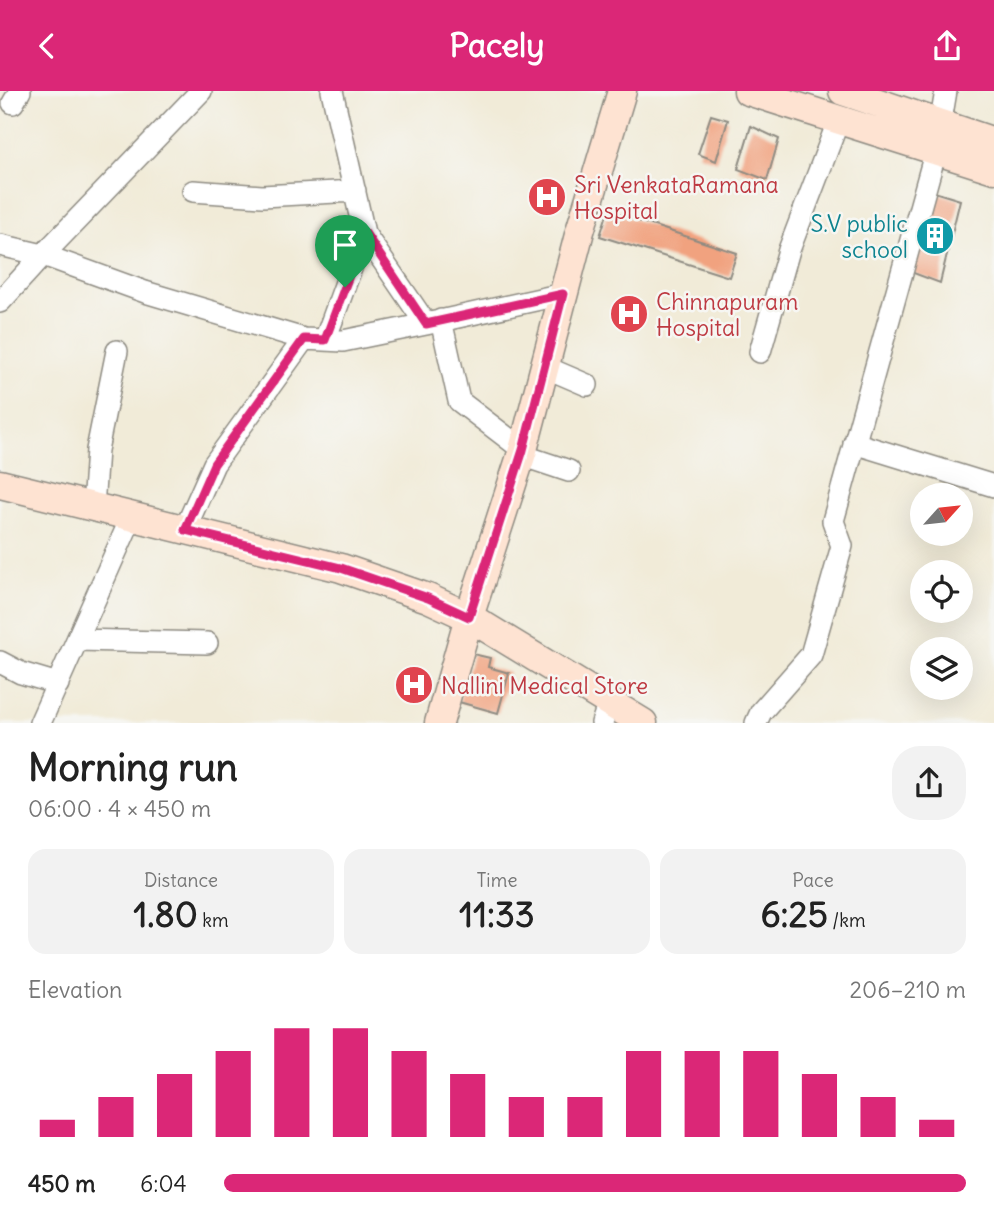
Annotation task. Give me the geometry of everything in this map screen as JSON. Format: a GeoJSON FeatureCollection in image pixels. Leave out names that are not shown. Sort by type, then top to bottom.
{"type":"FeatureCollection","features":[{"type":"Feature","properties":{"kind":"street"},"geometry":{"type":"LineString","coordinates":[[0,302],[201,91]]}},
{"type":"Feature","properties":{"kind":"street"},"geometry":{"type":"LineString","coordinates":[[332,91],[365,233],[434,322],[459,401],[522,453],[569,471]]}},
{"type":"Feature","properties":{"kind":"street"},"geometry":{"type":"LineString","coordinates":[[439,723],[469,617],[522,453],[563,294],[622,91]]}},
{"type":"Feature","properties":{"kind":"street"},"geometry":{"type":"LineString","coordinates":[[748,91],[839,119],[938,137],[994,142]]}},
{"type":"Feature","properties":{"kind":"street"},"geometry":{"type":"LineString","coordinates":[[843,91],[938,137],[994,169]]}},
{"type":"Feature","properties":{"kind":"street"},"geometry":{"type":"LineString","coordinates":[[756,723],[761,712],[811,655],[842,546],[833,521],[938,137],[946,91]]}},
{"type":"Feature","properties":{"kind":"street"},"geometry":{"type":"LineString","coordinates":[[761,352],[789,250],[839,119]]}},
{"type":"Feature","properties":{"kind":"street"},"geometry":{"type":"LineString","coordinates":[[193,191],[262,196],[355,191]]}},
{"type":"Feature","properties":{"kind":"street"},"geometry":{"type":"LineString","coordinates":[[185,530],[214,464],[314,340],[365,233]]}},
{"type":"Feature","properties":{"kind":"street"},"geometry":{"type":"LineString","coordinates":[[0,245],[43,255],[145,292],[314,340],[343,341],[563,294]]}},
{"type":"Feature","properties":{"kind":"street"},"geometry":{"type":"LineString","coordinates":[[93,507],[97,450],[117,351]]}},
{"type":"Feature","properties":{"kind":"street"},"geometry":{"type":"LineString","coordinates":[[545,367],[586,385]]}},
{"type":"Feature","properties":{"kind":"street"},"geometry":{"type":"LineString","coordinates":[[854,443],[994,486]]}},
{"type":"Feature","properties":{"kind":"street"},"geometry":{"type":"LineString","coordinates":[[0,484],[341,568],[428,598],[469,617],[605,712],[643,723]]}},
{"type":"Feature","properties":{"kind":"street"},"geometry":{"type":"LineString","coordinates":[[40,723],[132,516]]}},
{"type":"Feature","properties":{"kind":"street"},"geometry":{"type":"LineString","coordinates":[[77,640],[206,643]]}},
{"type":"Feature","properties":{"kind":"street"},"geometry":{"type":"LineString","coordinates":[[0,662],[21,673],[58,684]]}},
{"type":"Feature","properties":{"kind":"building"},"geometry":{"type":"Polygon","coordinates":[[[711,115],[728,120],[716,161],[698,154],[711,115]]]}},
{"type":"Feature","properties":{"kind":"building"},"geometry":{"type":"Polygon","coordinates":[[[751,126],[779,139],[767,180],[738,169],[751,126]]]}},
{"type":"Feature","properties":{"kind":"building","name":"S.V public school"},"geometry":{"type":"Polygon","coordinates":[[[931,191],[960,200],[940,283],[908,271],[931,191]]]}},
{"type":"Feature","properties":{"kind":"building"},"geometry":{"type":"Polygon","coordinates":[[[608,211],[737,253],[729,277],[600,236],[608,211]]]}},
{"type":"Feature","properties":{"kind":"building"},"geometry":{"type":"Polygon","coordinates":[[[473,654],[490,658],[488,667],[509,673],[498,713],[459,702],[473,654]]]}},
{"type":"Feature","properties":{"kind":"place","name":"Sri VenkataRamana Hospital"},"geometry":{"type":"Point","coordinates":[547,197]}},
{"type":"Feature","properties":{"kind":"place","name":"S.V public school"},"geometry":{"type":"Point","coordinates":[935,236]}},
{"type":"Feature","properties":{"kind":"place","name":"Chinnapuram Hospital"},"geometry":{"type":"Point","coordinates":[629,314]}},
{"type":"Feature","properties":{"kind":"place","name":"Nallini Medical Store"},"geometry":{"type":"Point","coordinates":[414,685]}},
{"type":"Feature","properties":{"kind":"route"},"geometry":{"type":"LineString","coordinates":[[365,233],[426,324],[563,294],[523,450],[469,617],[428,598],[341,568],[185,530],[214,464],[304,339],[325,340],[345,287],[365,233]]}}]}
